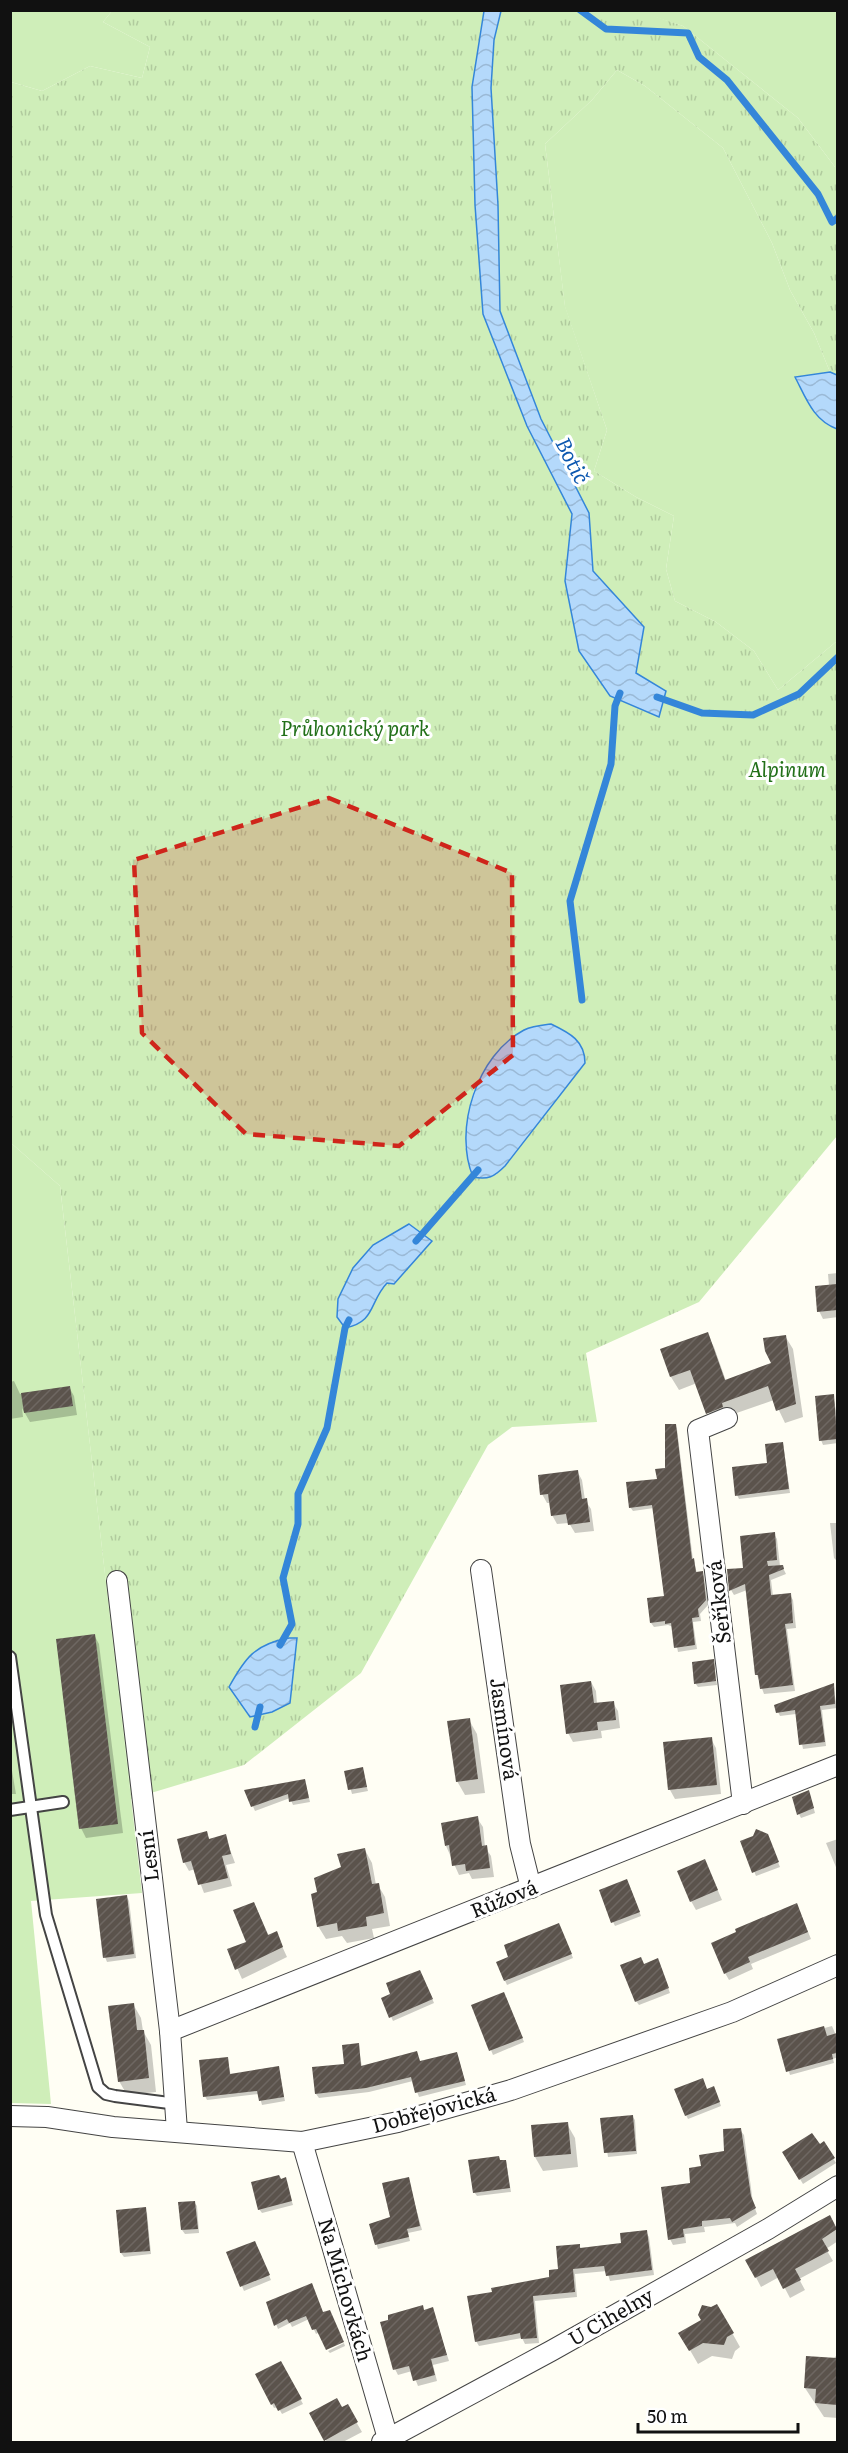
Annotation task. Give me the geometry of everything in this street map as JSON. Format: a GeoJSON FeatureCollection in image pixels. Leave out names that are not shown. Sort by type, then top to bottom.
{"type":"FeatureCollection","features":[{"type":"Feature","properties":{"kind":"street","name":"Šeříková"},"geometry":{"type":"LineString","coordinates":[[727,1418],[698,1430],[743,1804]]}},
{"type":"Feature","properties":{"kind":"street","name":"Jasmínová"},"geometry":{"type":"LineString","coordinates":[[481,1570],[520,1844],[531,1888]]}},
{"type":"Feature","properties":{"kind":"street","name":"Lesní"},"geometry":{"type":"LineString","coordinates":[[117,1581],[170,2031],[177,2104],[177,2131]]}},
{"type":"Feature","properties":{"kind":"street","name":"Růžová"},"geometry":{"type":"LineString","coordinates":[[170,2031],[837,1765]]}},
{"type":"Feature","properties":{"kind":"street","name":"Dobřejovická"},"geometry":{"type":"LineString","coordinates":[[10,2116],[47,2117],[113,2127],[302,2142],[398,2122],[511,2090],[732,2012],[837,1965]]}},
{"type":"Feature","properties":{"kind":"street","name":"Na Michovkách"},"geometry":{"type":"LineString","coordinates":[[302,2142],[386,2441]]}},
{"type":"Feature","properties":{"kind":"street","name":"U Cihelny"},"geometry":{"type":"LineString","coordinates":[[386,2441],[768,2229],[837,2186]]}},
{"type":"Feature","properties":{"kind":"lane"},"geometry":{"type":"LineString","coordinates":[[10,1657],[46,1915],[98,2087],[106,2094],[115,2096],[177,2104]]}},
{"type":"Feature","properties":{"kind":"lane"},"geometry":{"type":"LineString","coordinates":[[10,1809],[63,1802]]}},
{"type":"Feature","properties":{"kind":"highlighted area"},"geometry":{"type":"Polygon","coordinates":[[[329,798],[512,873],[513,1055],[399,1146],[246,1134],[142,1033],[134,860],[329,798]]]}},
{"type":"Feature","properties":{"kind":"green space","name":"Průhonický park"},"geometry":{"type":"Polygon","coordinates":[[[636,10],[683,26],[798,118],[837,167],[837,375],[830,372],[814,333],[790,290],[772,243],[723,148],[645,86],[617,70],[592,100],[545,144],[565,306],[607,430],[594,471],[636,497],[674,516],[666,569],[675,601],[716,622],[754,651],[778,690],[837,641],[837,1136],[699,1302],[586,1353],[597,1422],[512,1427],[488,1445],[361,1673],[244,1765],[131,1799],[60,1186],[11,1143],[11,82],[42,91],[90,66],[142,78],[150,47],[103,22],[112,11],[636,10]],[[541,1026],[517,1036],[496,1053],[481,1076],[471,1101],[465,1148],[496,1175],[585,1063],[541,1026]],[[409,1224],[378,1292],[387,1283],[394,1283],[431,1242],[409,1224]]]}},
{"type":"Feature","properties":{"kind":"green space"},"geometry":{"type":"Polygon","coordinates":[[[10,11],[112,11],[103,22],[150,47],[142,78],[90,66],[42,91],[11,82],[10,11]]]}},
{"type":"Feature","properties":{"kind":"green space"},"geometry":{"type":"Polygon","coordinates":[[[636,11],[837,11],[837,167],[798,118],[683,26],[636,11]]]}},
{"type":"Feature","properties":{"kind":"green space"},"geometry":{"type":"Polygon","coordinates":[[[617,70],[645,86],[723,148],[772,243],[790,290],[814,333],[830,372],[795,377],[829,426],[837,429],[837,641],[778,690],[754,651],[716,622],[675,601],[666,569],[674,516],[636,497],[594,471],[607,430],[565,307],[545,144],[592,100],[617,70]]]}},
{"type":"Feature","properties":{"kind":"green space"},"geometry":{"type":"Polygon","coordinates":[[[11,1143],[60,1186],[142,1893],[31,1901],[51,2104],[11,2103],[11,1143]]]}},
{"type":"Feature","properties":{"kind":"water"},"geometry":{"type":"Polygon","coordinates":[[[484,11],[501,11],[494,40],[491,88],[498,205],[500,311],[541,419],[589,513],[593,571],[644,627],[636,673],[666,691],[659,717],[610,696],[579,651],[565,581],[572,514],[527,426],[483,314],[475,205],[472,87],[484,11]]]}},
{"type":"Feature","properties":{"kind":"water"},"geometry":{"type":"Polygon","coordinates":[[[830,372],[837,375],[837,429],[816,414],[795,377],[830,372]]]}},
{"type":"Feature","properties":{"kind":"water"},"geometry":{"type":"Polygon","coordinates":[[[551,1024],[579,1043],[585,1063],[505,1166],[491,1177],[473,1177],[466,1137],[473,1095],[482,1075],[493,1057],[507,1042],[524,1030],[551,1024]]]}},
{"type":"Feature","properties":{"kind":"water"},"geometry":{"type":"Polygon","coordinates":[[[409,1224],[432,1241],[394,1284],[387,1283],[362,1321],[345,1328],[337,1317],[338,1299],[353,1268],[373,1245],[409,1224]]]}},
{"type":"Feature","properties":{"kind":"water"},"geometry":{"type":"Polygon","coordinates":[[[289,1638],[297,1638],[290,1703],[272,1712],[250,1717],[229,1687],[246,1660],[259,1648],[289,1638]]]}},
{"type":"Feature","properties":{"kind":"building"},"geometry":{"type":"Polygon","coordinates":[[[837,1284],[837,1310],[817,1312],[815,1286],[837,1284]]]}},
{"type":"Feature","properties":{"kind":"building"},"geometry":{"type":"Polygon","coordinates":[[[708,1332],[725,1380],[771,1363],[765,1351],[763,1338],[786,1335],[796,1404],[776,1411],[768,1386],[722,1403],[723,1407],[706,1414],[690,1370],[670,1377],[660,1349],[708,1332]]]}},
{"type":"Feature","properties":{"kind":"building"},"geometry":{"type":"Polygon","coordinates":[[[70,1386],[73,1406],[24,1413],[21,1393],[70,1386]]]}},
{"type":"Feature","properties":{"kind":"building"},"geometry":{"type":"Polygon","coordinates":[[[834,1394],[837,1439],[819,1441],[815,1396],[834,1394]]]}},
{"type":"Feature","properties":{"kind":"building"},"geometry":{"type":"Polygon","coordinates":[[[665,1424],[676,1424],[692,1559],[694,1558],[696,1572],[703,1571],[706,1600],[698,1609],[699,1617],[692,1618],[695,1645],[674,1648],[671,1623],[665,1624],[665,1621],[650,1623],[647,1598],[664,1596],[652,1505],[629,1508],[626,1482],[657,1479],[655,1469],[665,1468],[665,1424]]]}},
{"type":"Feature","properties":{"kind":"building"},"geometry":{"type":"Polygon","coordinates":[[[783,1442],[789,1489],[735,1496],[732,1467],[767,1463],[765,1444],[783,1442]]]}},
{"type":"Feature","properties":{"kind":"building"},"geometry":{"type":"Polygon","coordinates":[[[578,1470],[582,1499],[587,1498],[590,1522],[568,1525],[566,1514],[551,1516],[548,1494],[540,1495],[538,1475],[578,1470]]]}},
{"type":"Feature","properties":{"kind":"building"},"geometry":{"type":"Polygon","coordinates":[[[775,1532],[777,1560],[767,1561],[768,1566],[783,1565],[784,1569],[769,1575],[771,1595],[791,1593],[793,1623],[785,1624],[793,1685],[760,1689],[758,1675],[755,1675],[745,1584],[729,1591],[727,1569],[743,1568],[740,1536],[775,1532]]]}},
{"type":"Feature","properties":{"kind":"building"},"geometry":{"type":"Polygon","coordinates":[[[95,1634],[118,1824],[79,1829],[56,1639],[95,1634]]]}},
{"type":"Feature","properties":{"kind":"building"},"geometry":{"type":"Polygon","coordinates":[[[714,1659],[716,1681],[694,1684],[692,1662],[714,1659]]]}},
{"type":"Feature","properties":{"kind":"building"},"geometry":{"type":"Polygon","coordinates":[[[591,1681],[594,1703],[614,1701],[616,1720],[597,1722],[598,1730],[566,1734],[560,1685],[591,1681]]]}},
{"type":"Feature","properties":{"kind":"building"},"geometry":{"type":"Polygon","coordinates":[[[834,1683],[835,1704],[820,1706],[825,1742],[799,1745],[795,1710],[776,1713],[774,1705],[834,1683]]]}},
{"type":"Feature","properties":{"kind":"building"},"geometry":{"type":"Polygon","coordinates":[[[470,1718],[478,1779],[456,1782],[447,1721],[470,1718]]]}},
{"type":"Feature","properties":{"kind":"building"},"geometry":{"type":"Polygon","coordinates":[[[712,1737],[717,1785],[668,1790],[663,1742],[712,1737]]]}},
{"type":"Feature","properties":{"kind":"building"},"geometry":{"type":"Polygon","coordinates":[[[363,1767],[367,1787],[348,1790],[344,1771],[363,1767]]]}},
{"type":"Feature","properties":{"kind":"building"},"geometry":{"type":"Polygon","coordinates":[[[305,1779],[309,1798],[289,1802],[288,1794],[251,1807],[244,1790],[305,1779]]]}},
{"type":"Feature","properties":{"kind":"building"},"geometry":{"type":"Polygon","coordinates":[[[809,1790],[814,1808],[797,1815],[792,1797],[809,1790]]]}},
{"type":"Feature","properties":{"kind":"building"},"geometry":{"type":"Polygon","coordinates":[[[478,1816],[482,1846],[487,1845],[490,1868],[466,1871],[465,1864],[452,1866],[449,1845],[445,1846],[441,1823],[478,1816]]]}},
{"type":"Feature","properties":{"kind":"building"},"geometry":{"type":"Polygon","coordinates":[[[756,1829],[768,1834],[779,1862],[752,1873],[740,1841],[753,1836],[756,1829]]]}},
{"type":"Feature","properties":{"kind":"building"},"geometry":{"type":"Polygon","coordinates":[[[207,1831],[209,1839],[226,1834],[231,1854],[222,1856],[228,1878],[198,1885],[191,1861],[183,1863],[177,1839],[207,1831]]]}},
{"type":"Feature","properties":{"kind":"building"},"geometry":{"type":"Polygon","coordinates":[[[365,1848],[372,1884],[379,1883],[384,1913],[366,1917],[367,1926],[338,1931],[337,1923],[317,1927],[311,1894],[317,1892],[314,1878],[341,1867],[337,1854],[365,1848]]]}},
{"type":"Feature","properties":{"kind":"building"},"geometry":{"type":"Polygon","coordinates":[[[705,1859],[718,1890],[690,1902],[677,1871],[705,1859]]]}},
{"type":"Feature","properties":{"kind":"building"},"geometry":{"type":"Polygon","coordinates":[[[627,1879],[640,1912],[611,1923],[599,1890],[627,1879]]]}},
{"type":"Feature","properties":{"kind":"building"},"geometry":{"type":"Polygon","coordinates":[[[127,1895],[134,1954],[103,1958],[96,1899],[127,1895]]]}},
{"type":"Feature","properties":{"kind":"building"},"geometry":{"type":"Polygon","coordinates":[[[254,1902],[268,1935],[277,1931],[283,1947],[235,1970],[227,1949],[246,1942],[233,1910],[254,1902]]]}},
{"type":"Feature","properties":{"kind":"building"},"geometry":{"type":"Polygon","coordinates":[[[797,1903],[808,1932],[748,1957],[750,1962],[724,1974],[711,1943],[736,1932],[735,1929],[797,1903]]]}},
{"type":"Feature","properties":{"kind":"building"},"geometry":{"type":"Polygon","coordinates":[[[559,1923],[572,1954],[504,1981],[496,1962],[508,1957],[504,1945],[559,1923]]]}},
{"type":"Feature","properties":{"kind":"building"},"geometry":{"type":"Polygon","coordinates":[[[641,1957],[644,1964],[658,1958],[669,1988],[635,2002],[620,1965],[641,1957]]]}},
{"type":"Feature","properties":{"kind":"building"},"geometry":{"type":"Polygon","coordinates":[[[420,1970],[433,1999],[389,2018],[381,1998],[390,1994],[386,1983],[420,1970]]]}},
{"type":"Feature","properties":{"kind":"building"},"geometry":{"type":"Polygon","coordinates":[[[504,1992],[523,2038],[489,2051],[471,2005],[504,1992]]]}},
{"type":"Feature","properties":{"kind":"building"},"geometry":{"type":"Polygon","coordinates":[[[134,2003],[137,2030],[144,2030],[149,2078],[118,2082],[108,2006],[134,2003]]]}},
{"type":"Feature","properties":{"kind":"building"},"geometry":{"type":"Polygon","coordinates":[[[824,2026],[827,2036],[837,2033],[837,2053],[832,2054],[833,2059],[786,2072],[777,2039],[824,2026]]]}},
{"type":"Feature","properties":{"kind":"building"},"geometry":{"type":"Polygon","coordinates":[[[359,2043],[361,2066],[417,2051],[420,2061],[457,2052],[465,2081],[415,2093],[411,2077],[366,2088],[315,2094],[312,2067],[344,2064],[342,2045],[359,2043]]]}},
{"type":"Feature","properties":{"kind":"building"},"geometry":{"type":"Polygon","coordinates":[[[228,2057],[230,2074],[279,2066],[284,2097],[259,2101],[257,2091],[203,2097],[199,2060],[228,2057]]]}},
{"type":"Feature","properties":{"kind":"building"},"geometry":{"type":"Polygon","coordinates":[[[703,2078],[707,2089],[714,2086],[720,2102],[685,2116],[674,2089],[703,2078]]]}},
{"type":"Feature","properties":{"kind":"building"},"geometry":{"type":"Polygon","coordinates":[[[633,2115],[636,2151],[604,2153],[600,2118],[633,2115]]]}},
{"type":"Feature","properties":{"kind":"building"},"geometry":{"type":"Polygon","coordinates":[[[568,2122],[571,2154],[534,2157],[531,2125],[568,2122]]]}},
{"type":"Feature","properties":{"kind":"building"},"geometry":{"type":"Polygon","coordinates":[[[741,2128],[751,2196],[756,2208],[732,2222],[730,2218],[702,2221],[702,2226],[683,2229],[684,2237],[668,2240],[661,2187],[690,2183],[689,2168],[701,2166],[699,2155],[724,2151],[723,2129],[741,2128]]]}},
{"type":"Feature","properties":{"kind":"building"},"geometry":{"type":"Polygon","coordinates":[[[812,2133],[820,2144],[824,2141],[835,2158],[799,2180],[782,2152],[812,2133]]]}},
{"type":"Feature","properties":{"kind":"building"},"geometry":{"type":"Polygon","coordinates":[[[499,2156],[500,2160],[506,2160],[510,2188],[473,2193],[468,2160],[499,2156]]]}},
{"type":"Feature","properties":{"kind":"building"},"geometry":{"type":"Polygon","coordinates":[[[279,2175],[281,2179],[286,2177],[292,2201],[258,2210],[251,2182],[279,2175]]]}},
{"type":"Feature","properties":{"kind":"building"},"geometry":{"type":"Polygon","coordinates":[[[409,2177],[420,2226],[407,2229],[409,2237],[375,2245],[369,2224],[390,2217],[382,2183],[409,2177]]]}},
{"type":"Feature","properties":{"kind":"building"},"geometry":{"type":"Polygon","coordinates":[[[195,2201],[198,2229],[181,2230],[178,2202],[195,2201]]]}},
{"type":"Feature","properties":{"kind":"building"},"geometry":{"type":"Polygon","coordinates":[[[146,2207],[150,2251],[120,2253],[116,2210],[146,2207]]]}},
{"type":"Feature","properties":{"kind":"building"},"geometry":{"type":"Polygon","coordinates":[[[830,2215],[837,2229],[822,2239],[829,2251],[795,2269],[801,2280],[783,2289],[773,2269],[755,2278],[745,2260],[830,2215]]]}},
{"type":"Feature","properties":{"kind":"building"},"geometry":{"type":"Polygon","coordinates":[[[647,2230],[652,2270],[606,2276],[604,2266],[573,2269],[575,2292],[533,2296],[537,2338],[521,2339],[520,2333],[475,2342],[467,2296],[492,2292],[491,2288],[549,2277],[549,2270],[558,2269],[556,2246],[580,2244],[580,2248],[621,2243],[620,2233],[647,2230]]]}},
{"type":"Feature","properties":{"kind":"building"},"geometry":{"type":"Polygon","coordinates":[[[255,2241],[270,2275],[240,2287],[226,2252],[255,2241]]]}},
{"type":"Feature","properties":{"kind":"building"},"geometry":{"type":"Polygon","coordinates":[[[312,2283],[323,2312],[330,2310],[344,2342],[326,2350],[316,2329],[312,2330],[306,2316],[289,2323],[287,2319],[274,2326],[266,2302],[312,2283]]]}},
{"type":"Feature","properties":{"kind":"building"},"geometry":{"type":"Polygon","coordinates":[[[717,2304],[734,2333],[727,2337],[724,2345],[703,2343],[689,2351],[678,2333],[701,2320],[698,2315],[702,2305],[711,2307],[717,2304]]]}},
{"type":"Feature","properties":{"kind":"building"},"geometry":{"type":"Polygon","coordinates":[[[423,2305],[424,2310],[433,2307],[447,2355],[431,2359],[435,2375],[413,2381],[409,2366],[393,2370],[380,2322],[388,2320],[388,2315],[423,2305]]]}},
{"type":"Feature","properties":{"kind":"building"},"geometry":{"type":"Polygon","coordinates":[[[806,2356],[837,2358],[837,2405],[815,2403],[816,2389],[804,2388],[806,2356]]]}},
{"type":"Feature","properties":{"kind":"building"},"geometry":{"type":"Polygon","coordinates":[[[281,2361],[302,2399],[278,2411],[274,2403],[271,2405],[255,2374],[281,2361]]]}},
{"type":"Feature","properties":{"kind":"building"},"geometry":{"type":"Polygon","coordinates":[[[337,2398],[342,2407],[348,2404],[358,2422],[324,2441],[309,2413],[337,2398]]]}},
{"type":"Feature","properties":{"kind":"waterway","name":"Botič"},"geometry":{"type":"LineString","coordinates":[[580,10],[606,29],[688,33],[699,57],[727,80],[818,194],[832,222],[838,218]]}},
{"type":"Feature","properties":{"kind":"waterway","name":"Botič"},"geometry":{"type":"LineString","coordinates":[[657,697],[702,713],[753,715],[799,694],[838,657]]}},
{"type":"Feature","properties":{"kind":"waterway"},"geometry":{"type":"LineString","coordinates":[[582,1000],[570,901],[611,764],[615,706],[620,693]]}},
{"type":"Feature","properties":{"kind":"waterway"},"geometry":{"type":"LineString","coordinates":[[416,1241],[478,1170]]}},
{"type":"Feature","properties":{"kind":"waterway"},"geometry":{"type":"LineString","coordinates":[[280,1645],[292,1624],[283,1578],[298,1524],[298,1494],[327,1428],[345,1328],[349,1320]]}},
{"type":"Feature","properties":{"kind":"waterway"},"geometry":{"type":"LineString","coordinates":[[255,1727],[260,1707]]}},
{"type":"Feature","properties":{"kind":"park label","name":"Alpinum"},"geometry":{"type":"Point","coordinates":[787,770]}}]}
